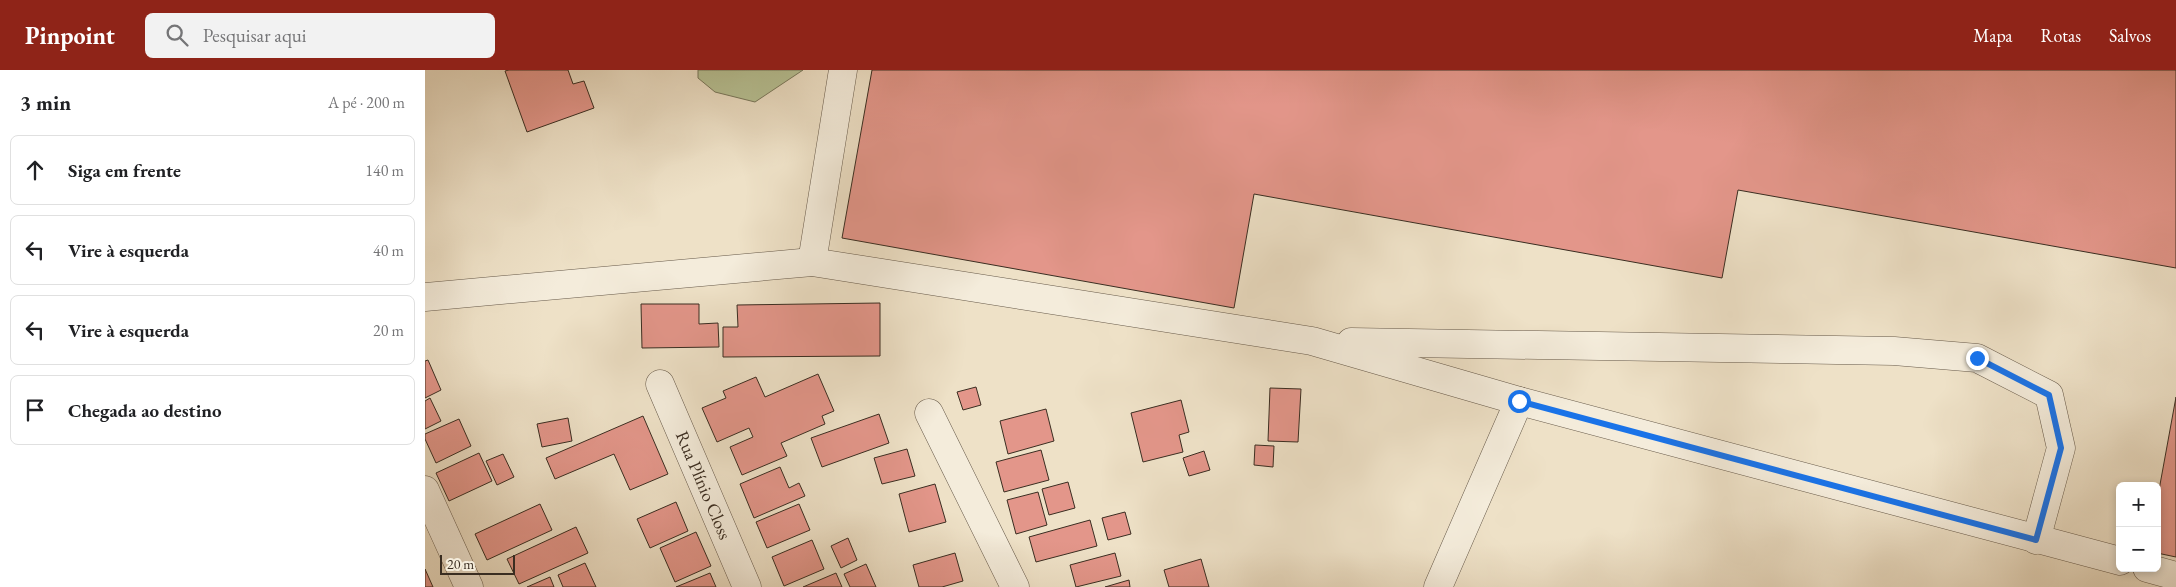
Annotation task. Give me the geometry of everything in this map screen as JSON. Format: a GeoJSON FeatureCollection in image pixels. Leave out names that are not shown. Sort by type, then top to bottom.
{"type":"FeatureCollection","features":[{"type":"Feature","properties":{"kind":"street"},"geometry":{"type":"LineString","coordinates":[[812,262],[843,70]]}},
{"type":"Feature","properties":{"kind":"street"},"geometry":{"type":"LineString","coordinates":[[425,297],[812,262],[1312,341],[1519,401],[2116,560]]}},
{"type":"Feature","properties":{"kind":"street"},"geometry":{"type":"LineString","coordinates":[[1312,341],[1894,350],[1977,358],[2049,395],[2061,448],[2036,540]]}},
{"type":"Feature","properties":{"kind":"street","name":"Rua Plínio Closs"},"geometry":{"type":"LineString","coordinates":[[659,384],[747,587]]}},
{"type":"Feature","properties":{"kind":"street"},"geometry":{"type":"LineString","coordinates":[[1438,587],[1519,401]]}},
{"type":"Feature","properties":{"kind":"street"},"geometry":{"type":"LineString","coordinates":[[929,414],[1015,587]]}},
{"type":"Feature","properties":{"kind":"street"},"geometry":{"type":"LineString","coordinates":[[425,490],[469,587]]}},
{"type":"Feature","properties":{"kind":"street"},"geometry":{"type":"LineString","coordinates":[[2161,572],[2176,576]]}},
{"type":"Feature","properties":{"kind":"green space"},"geometry":{"type":"Polygon","coordinates":[[[698,70],[803,70],[755,102],[715,92],[698,78],[698,70]]]}},
{"type":"Feature","properties":{"kind":"building"},"geometry":{"type":"Polygon","coordinates":[[[568,70],[573,84],[584,81],[594,108],[527,132],[505,71],[568,70]]]}},
{"type":"Feature","properties":{"kind":"building"},"geometry":{"type":"Polygon","coordinates":[[[872,70],[2176,70],[2176,268],[1738,190],[1722,278],[1254,194],[1234,308],[842,238],[872,70]]]}},
{"type":"Feature","properties":{"kind":"building"},"geometry":{"type":"Polygon","coordinates":[[[880,303],[880,356],[723,357],[723,327],[738,327],[737,305],[880,303]]]}},
{"type":"Feature","properties":{"kind":"building"},"geometry":{"type":"Polygon","coordinates":[[[641,304],[699,304],[699,324],[718,323],[719,347],[642,348],[641,304]]]}},
{"type":"Feature","properties":{"kind":"building"},"geometry":{"type":"Polygon","coordinates":[[[428,360],[441,390],[425,398],[425,361],[428,360]]]}},
{"type":"Feature","properties":{"kind":"building"},"geometry":{"type":"Polygon","coordinates":[[[818,374],[834,411],[822,416],[825,424],[781,443],[787,456],[742,475],[730,447],[753,437],[749,428],[717,442],[702,408],[726,398],[723,391],[756,377],[765,397],[818,374]]]}},
{"type":"Feature","properties":{"kind":"building"},"geometry":{"type":"Polygon","coordinates":[[[976,387],[981,405],[963,410],[957,392],[976,387]]]}},
{"type":"Feature","properties":{"kind":"building"},"geometry":{"type":"Polygon","coordinates":[[[1270,388],[1301,389],[1298,442],[1268,441],[1270,388]]]}},
{"type":"Feature","properties":{"kind":"building"},"geometry":{"type":"Polygon","coordinates":[[[2176,397],[2176,557],[2161,554],[2160,482],[2176,397]]]}},
{"type":"Feature","properties":{"kind":"building"},"geometry":{"type":"Polygon","coordinates":[[[430,398],[441,421],[425,429],[425,401],[430,398]]]}},
{"type":"Feature","properties":{"kind":"building"},"geometry":{"type":"Polygon","coordinates":[[[1181,400],[1189,432],[1179,435],[1183,452],[1143,462],[1131,413],[1181,400]]]}},
{"type":"Feature","properties":{"kind":"building"},"geometry":{"type":"Polygon","coordinates":[[[1046,409],[1054,441],[1008,454],[1000,421],[1046,409]]]}},
{"type":"Feature","properties":{"kind":"building"},"geometry":{"type":"Polygon","coordinates":[[[879,414],[889,443],[822,467],[811,438],[879,414]]]}},
{"type":"Feature","properties":{"kind":"building"},"geometry":{"type":"Polygon","coordinates":[[[643,416],[668,474],[630,490],[614,454],[555,479],[546,458],[643,416]]]}},
{"type":"Feature","properties":{"kind":"building"},"geometry":{"type":"Polygon","coordinates":[[[568,418],[572,441],[542,447],[537,424],[568,418]]]}},
{"type":"Feature","properties":{"kind":"building"},"geometry":{"type":"Polygon","coordinates":[[[459,419],[471,446],[436,463],[425,439],[425,434],[459,419]]]}},
{"type":"Feature","properties":{"kind":"building"},"geometry":{"type":"Polygon","coordinates":[[[1255,445],[1274,446],[1273,467],[1254,465],[1255,445]]]}},
{"type":"Feature","properties":{"kind":"building"},"geometry":{"type":"Polygon","coordinates":[[[907,449],[915,476],[882,484],[874,458],[907,449]]]}},
{"type":"Feature","properties":{"kind":"building"},"geometry":{"type":"Polygon","coordinates":[[[1041,450],[1049,480],[1004,492],[996,462],[1041,450]]]}},
{"type":"Feature","properties":{"kind":"building"},"geometry":{"type":"Polygon","coordinates":[[[1204,451],[1210,470],[1189,476],[1183,458],[1204,451]]]}},
{"type":"Feature","properties":{"kind":"building"},"geometry":{"type":"Polygon","coordinates":[[[479,453],[492,481],[449,501],[436,473],[479,453]]]}},
{"type":"Feature","properties":{"kind":"building"},"geometry":{"type":"Polygon","coordinates":[[[503,454],[514,477],[497,485],[486,461],[503,454]]]}},
{"type":"Feature","properties":{"kind":"building"},"geometry":{"type":"Polygon","coordinates":[[[780,467],[789,488],[799,483],[805,496],[754,518],[740,484],[780,467]]]}},
{"type":"Feature","properties":{"kind":"building"},"geometry":{"type":"Polygon","coordinates":[[[1068,482],[1075,508],[1049,515],[1042,489],[1068,482]]]}},
{"type":"Feature","properties":{"kind":"building"},"geometry":{"type":"Polygon","coordinates":[[[935,484],[946,522],[909,532],[899,494],[935,484]]]}},
{"type":"Feature","properties":{"kind":"building"},"geometry":{"type":"Polygon","coordinates":[[[1038,492],[1047,525],[1016,534],[1007,500],[1038,492]]]}},
{"type":"Feature","properties":{"kind":"building"},"geometry":{"type":"Polygon","coordinates":[[[676,502],[688,531],[650,548],[637,519],[676,502]]]}},
{"type":"Feature","properties":{"kind":"building"},"geometry":{"type":"Polygon","coordinates":[[[540,504],[552,530],[487,560],[475,534],[540,504]]]}},
{"type":"Feature","properties":{"kind":"building"},"geometry":{"type":"Polygon","coordinates":[[[799,504],[810,530],[767,548],[756,522],[799,504]]]}},
{"type":"Feature","properties":{"kind":"building"},"geometry":{"type":"Polygon","coordinates":[[[1125,512],[1131,534],[1108,540],[1102,518],[1125,512]]]}},
{"type":"Feature","properties":{"kind":"building"},"geometry":{"type":"Polygon","coordinates":[[[1090,520],[1097,546],[1036,562],[1029,537],[1090,520]]]}},
{"type":"Feature","properties":{"kind":"building"},"geometry":{"type":"Polygon","coordinates":[[[576,527],[588,553],[519,584],[507,559],[576,527]]]}},
{"type":"Feature","properties":{"kind":"building"},"geometry":{"type":"Polygon","coordinates":[[[696,532],[711,566],[675,582],[660,548],[696,532]]]}},
{"type":"Feature","properties":{"kind":"building"},"geometry":{"type":"Polygon","coordinates":[[[848,538],[857,560],[841,568],[831,546],[848,538]]]}},
{"type":"Feature","properties":{"kind":"building"},"geometry":{"type":"Polygon","coordinates":[[[812,540],[824,569],[784,586],[772,557],[812,540]]]}},
{"type":"Feature","properties":{"kind":"building"},"geometry":{"type":"Polygon","coordinates":[[[955,553],[963,581],[942,587],[919,587],[913,565],[955,553]]]}},
{"type":"Feature","properties":{"kind":"building"},"geometry":{"type":"Polygon","coordinates":[[[1115,553],[1121,576],[1076,587],[1070,565],[1115,553]]]}},
{"type":"Feature","properties":{"kind":"building"},"geometry":{"type":"Polygon","coordinates":[[[1201,559],[1209,587],[1169,587],[1164,570],[1201,559]]]}},
{"type":"Feature","properties":{"kind":"building"},"geometry":{"type":"Polygon","coordinates":[[[585,563],[596,587],[563,587],[558,575],[585,563]]]}},
{"type":"Feature","properties":{"kind":"building"},"geometry":{"type":"Polygon","coordinates":[[[866,564],[876,587],[850,587],[844,574],[866,564]]]}},
{"type":"Feature","properties":{"kind":"building"},"geometry":{"type":"Polygon","coordinates":[[[425,569],[433,587],[425,587],[425,569]]]}},
{"type":"Feature","properties":{"kind":"building"},"geometry":{"type":"Polygon","coordinates":[[[710,573],[716,587],[676,587],[710,573]]]}},
{"type":"Feature","properties":{"kind":"building"},"geometry":{"type":"Polygon","coordinates":[[[836,573],[842,587],[803,587],[836,573]]]}},
{"type":"Feature","properties":{"kind":"building"},"geometry":{"type":"Polygon","coordinates":[[[550,577],[554,587],[527,587],[550,577]]]}},
{"type":"Feature","properties":{"kind":"building"},"geometry":{"type":"Polygon","coordinates":[[[1129,580],[1130,587],[1105,587],[1129,580]]]}},
{"type":"Feature","properties":{"kind":"route"},"geometry":{"type":"LineString","coordinates":[[1519,401],[2036,540],[2061,448],[2049,395],[1977,358]]}}]}
